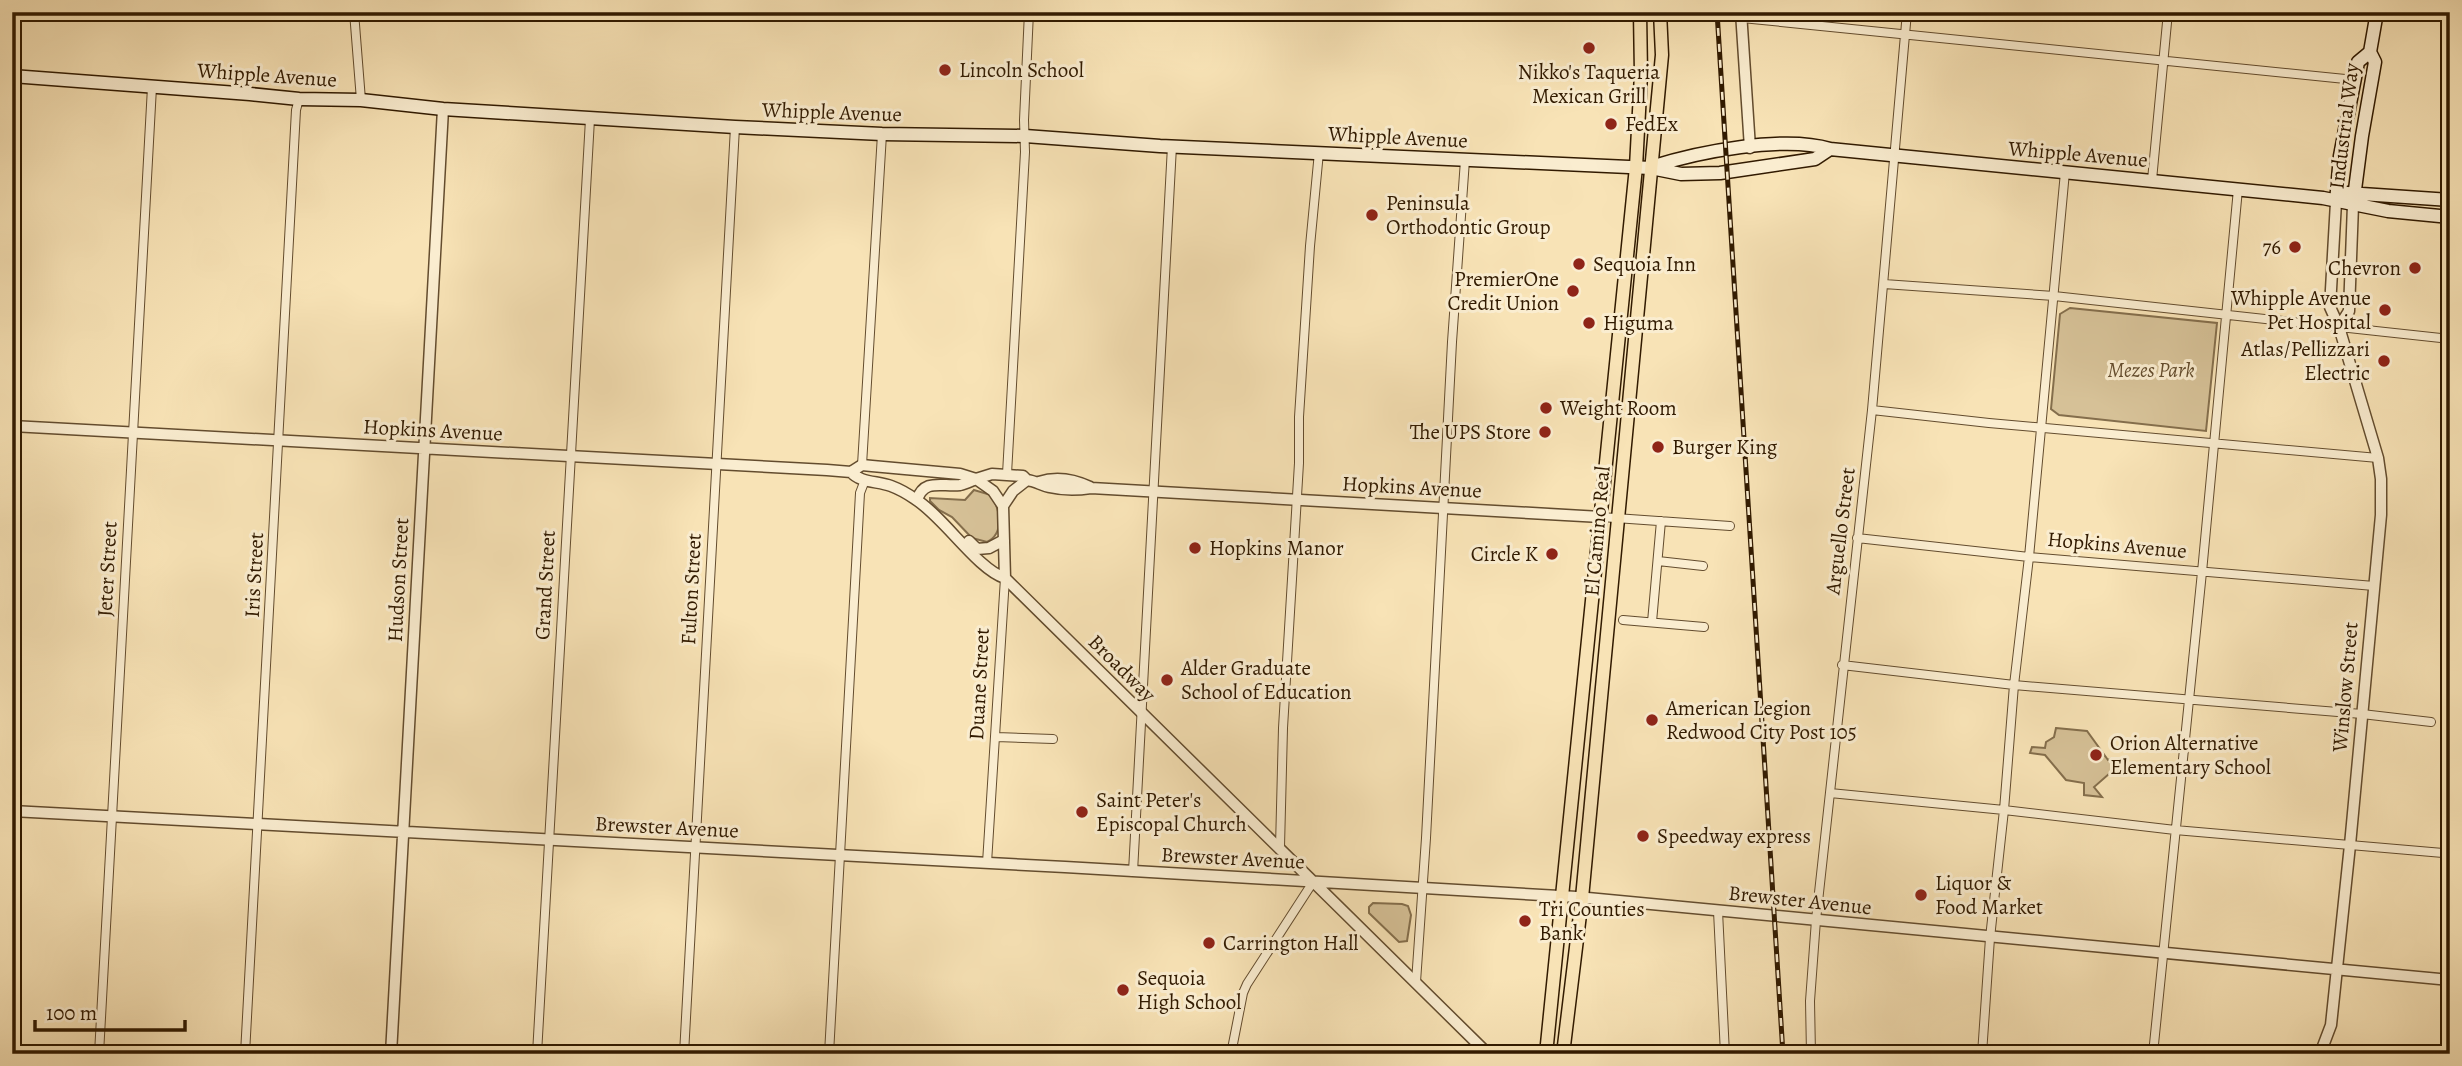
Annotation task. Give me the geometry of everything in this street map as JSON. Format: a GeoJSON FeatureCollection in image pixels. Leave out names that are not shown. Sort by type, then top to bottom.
{"type":"FeatureCollection","features":[{"type":"Feature","properties":{"kind":"main road","name":"El Camino Real"},"geometry":{"type":"LineString","coordinates":[[1546,1054],[1636,167],[1641,74],[1640,12]]}},
{"type":"Feature","properties":{"kind":"main road","name":"El Camino Real"},"geometry":{"type":"LineString","coordinates":[[1563,1054],[1582,898],[1662,55],[1660,12]]}},
{"type":"Feature","properties":{"kind":"main road","name":"Industrial Way"},"geometry":{"type":"LineString","coordinates":[[2354,200],[2375,62],[2370,52],[2377,12]]}},
{"type":"Feature","properties":{"kind":"main road","name":"Industrial Way"},"geometry":{"type":"LineString","coordinates":[[2337,198],[2340,156],[2358,62],[2370,52]]}},
{"type":"Feature","properties":{"kind":"main road","name":"Whipple Avenue"},"geometry":{"type":"LineString","coordinates":[[12,76],[590,119],[882,134],[1025,136],[1172,146],[1636,167],[1681,174],[1720,173],[1815,159],[1830,149]]}},
{"type":"Feature","properties":{"kind":"main road","name":"Whipple Avenue"},"geometry":{"type":"LineString","coordinates":[[1651,168],[1677,159],[1795,142],[1894,156],[2337,198],[2450,217]]}},
{"type":"Feature","properties":{"kind":"main road","name":"Whipple Avenue"},"geometry":{"type":"LineString","coordinates":[[2354,200],[2450,200]]}},
{"type":"Feature","properties":{"kind":"street"},"geometry":{"type":"LineString","coordinates":[[354,12],[361,100]]}},
{"type":"Feature","properties":{"kind":"street"},"geometry":{"type":"LineString","coordinates":[[1007,474],[1029,12]]}},
{"type":"Feature","properties":{"kind":"street","name":"Arguello Street"},"geometry":{"type":"LineString","coordinates":[[1811,1054],[1810,1001],[1816,920],[1872,410],[1907,12]]}},
{"type":"Feature","properties":{"kind":"street"},"geometry":{"type":"LineString","coordinates":[[2152,180],[2168,12]]}},
{"type":"Feature","properties":{"kind":"street"},"geometry":{"type":"LineString","coordinates":[[1750,148],[1742,15],[2355,80]]}},
{"type":"Feature","properties":{"kind":"street","name":"Jeter Street"},"geometry":{"type":"LineString","coordinates":[[99,1054],[152,87]]}},
{"type":"Feature","properties":{"kind":"street","name":"Iris Street"},"geometry":{"type":"LineString","coordinates":[[246,1054],[296,110],[299,99]]}},
{"type":"Feature","properties":{"kind":"street","name":"Hudson Street"},"geometry":{"type":"LineString","coordinates":[[391,1054],[443,109]]}},
{"type":"Feature","properties":{"kind":"street","name":"Grand Street"},"geometry":{"type":"LineString","coordinates":[[537,1054],[587,130],[590,119]]}},
{"type":"Feature","properties":{"kind":"street","name":"Fulton Street"},"geometry":{"type":"LineString","coordinates":[[684,1054],[735,127]]}},
{"type":"Feature","properties":{"kind":"street"},"geometry":{"type":"LineString","coordinates":[[851,472],[862,466],[882,134]]}},
{"type":"Feature","properties":{"kind":"street"},"geometry":{"type":"LineString","coordinates":[[1133,872],[1172,146]]}},
{"type":"Feature","properties":{"kind":"street"},"geometry":{"type":"LineString","coordinates":[[1280,847],[1283,728],[1297,499],[1299,417],[1319,152]]}},
{"type":"Feature","properties":{"kind":"street"},"geometry":{"type":"LineString","coordinates":[[1416,982],[1445,508],[1452,342],[1465,160]]}},
{"type":"Feature","properties":{"kind":"street"},"geometry":{"type":"LineString","coordinates":[[1982,1054],[2014,685],[2066,172]]}},
{"type":"Feature","properties":{"kind":"street"},"geometry":{"type":"LineString","coordinates":[[2153,1054],[2238,189]]}},
{"type":"Feature","properties":{"kind":"street","name":"Winslow Street"},"geometry":{"type":"LineString","coordinates":[[2320,1054],[2331,1025],[2381,515],[2378,458],[2339,327],[2330,307],[2337,198]]}},
{"type":"Feature","properties":{"kind":"street"},"geometry":{"type":"LineString","coordinates":[[2339,327],[2349,311],[2354,200]]}},
{"type":"Feature","properties":{"kind":"street"},"geometry":{"type":"LineString","coordinates":[[1884,284],[2054,296],[2450,339]]}},
{"type":"Feature","properties":{"kind":"street"},"geometry":{"type":"LineString","coordinates":[[1872,410],[2378,458]]}},
{"type":"Feature","properties":{"kind":"street","name":"Hopkins Avenue"},"geometry":{"type":"LineString","coordinates":[[12,426],[851,472],[855,477],[865,480]]}},
{"type":"Feature","properties":{"kind":"street","name":"Hopkins Avenue"},"geometry":{"type":"LineString","coordinates":[[862,466],[960,474],[976,479]]}},
{"type":"Feature","properties":{"kind":"street"},"geometry":{"type":"LineString","coordinates":[[829,1054],[860,493],[865,480],[876,474],[891,475],[898,469]]}},
{"type":"Feature","properties":{"kind":"street","name":"Hopkins Avenue"},"geometry":{"type":"LineString","coordinates":[[917,500],[922,489],[929,485],[962,485],[992,474],[1007,474],[1039,482],[1051,478],[1076,480],[1091,488],[1730,526]]}},
{"type":"Feature","properties":{"kind":"street"},"geometry":{"type":"LineString","coordinates":[[976,479],[993,491],[1003,506],[1013,491],[1027,480]]}},
{"type":"Feature","properties":{"kind":"street","name":"Broadway"},"geometry":{"type":"LineString","coordinates":[[865,480],[890,486],[917,500],[993,575],[1004,578],[1488,1054]]}},
{"type":"Feature","properties":{"kind":"street","name":"Duane Street"},"geometry":{"type":"LineString","coordinates":[[987,863],[1004,578],[1003,506]]}},
{"type":"Feature","properties":{"kind":"street"},"geometry":{"type":"LineString","coordinates":[[1652,622],[1661,520]]}},
{"type":"Feature","properties":{"kind":"street"},"geometry":{"type":"LineString","coordinates":[[947,527],[956,527],[977,549],[989,548],[1004,540]]}},
{"type":"Feature","properties":{"kind":"street","name":"Hopkins Avenue"},"geometry":{"type":"LineString","coordinates":[[1857,538],[2029,557],[2374,586]]}},
{"type":"Feature","properties":{"kind":"street"},"geometry":{"type":"LineString","coordinates":[[1658,561],[1703,566]]}},
{"type":"Feature","properties":{"kind":"street"},"geometry":{"type":"LineString","coordinates":[[1623,620],[1704,627]]}},
{"type":"Feature","properties":{"kind":"street"},"geometry":{"type":"LineString","coordinates":[[1842,665],[2014,685],[2431,722]]}},
{"type":"Feature","properties":{"kind":"street"},"geometry":{"type":"LineString","coordinates":[[996,737],[1053,739]]}},
{"type":"Feature","properties":{"kind":"street"},"geometry":{"type":"LineString","coordinates":[[1830,793],[2175,830],[2443,853]]}},
{"type":"Feature","properties":{"kind":"street","name":"Brewster Avenue"},"geometry":{"type":"LineString","coordinates":[[12,811],[1582,898],[2450,980]]}},
{"type":"Feature","properties":{"kind":"street"},"geometry":{"type":"LineString","coordinates":[[1231,1054],[1247,984],[1313,882]]}},
{"type":"Feature","properties":{"kind":"street"},"geometry":{"type":"LineString","coordinates":[[1718,911],[1725,1054]]}},
{"type":"Feature","properties":{"kind":"green space","name":"Mezes Park"},"geometry":{"type":"Polygon","coordinates":[[[2070,308],[2217,323],[2206,431],[2059,415],[2051,409],[2060,314],[2070,308]]]}},
{"type":"Feature","properties":{"kind":"green space"},"geometry":{"type":"Polygon","coordinates":[[[974,490],[991,495],[997,507],[999,527],[993,538],[987,542],[972,538],[952,517],[930,501],[930,498],[965,500],[974,490]]]}},
{"type":"Feature","properties":{"kind":"green space"},"geometry":{"type":"Polygon","coordinates":[[[2056,728],[2087,731],[2108,760],[2118,766],[2094,787],[2102,797],[2084,795],[2084,783],[2066,780],[2045,755],[2030,753],[2032,747],[2045,748],[2046,742],[2054,737],[2056,728]]]}},
{"type":"Feature","properties":{"kind":"green space"},"geometry":{"type":"Polygon","coordinates":[[[1373,903],[1408,906],[1411,915],[1407,941],[1399,942],[1369,913],[1369,907],[1373,903]]]}},
{"type":"Feature","properties":{"kind":"green space"},"geometry":{"type":"Polygon","coordinates":[[[852,1045],[980,1054],[851,1054],[852,1045]]]}},
{"type":"Feature","properties":{"kind":"railway"},"geometry":{"type":"LineString","coordinates":[[1717,12],[1783,1054]]}},
{"type":"Feature","properties":{"kind":"place","name":"Nikko's Taqueria Mexican Grill"},"geometry":{"type":"Point","coordinates":[1589,48]}},
{"type":"Feature","properties":{"kind":"place","name":"Lincoln School"},"geometry":{"type":"Point","coordinates":[945,70]}},
{"type":"Feature","properties":{"kind":"place","name":"FedEx"},"geometry":{"type":"Point","coordinates":[1611,124]}},
{"type":"Feature","properties":{"kind":"place","name":"Peninsula Orthodontic Group"},"geometry":{"type":"Point","coordinates":[1372,215]}},
{"type":"Feature","properties":{"kind":"place","name":"76"},"geometry":{"type":"Point","coordinates":[2295,247]}},
{"type":"Feature","properties":{"kind":"place","name":"Sequoia Inn"},"geometry":{"type":"Point","coordinates":[1579,264]}},
{"type":"Feature","properties":{"kind":"place","name":"Chevron"},"geometry":{"type":"Point","coordinates":[2415,268]}},
{"type":"Feature","properties":{"kind":"place","name":"PremierOne Credit Union"},"geometry":{"type":"Point","coordinates":[1573,291]}},
{"type":"Feature","properties":{"kind":"place","name":"Whipple Avenue Pet Hospital"},"geometry":{"type":"Point","coordinates":[2385,310]}},
{"type":"Feature","properties":{"kind":"place","name":"Higuma"},"geometry":{"type":"Point","coordinates":[1589,323]}},
{"type":"Feature","properties":{"kind":"place","name":"Atlas/Pellizzari Electric"},"geometry":{"type":"Point","coordinates":[2384,361]}},
{"type":"Feature","properties":{"kind":"place","name":"Weight Room"},"geometry":{"type":"Point","coordinates":[1546,408]}},
{"type":"Feature","properties":{"kind":"place","name":"The UPS Store"},"geometry":{"type":"Point","coordinates":[1545,432]}},
{"type":"Feature","properties":{"kind":"place","name":"Burger King"},"geometry":{"type":"Point","coordinates":[1658,447]}},
{"type":"Feature","properties":{"kind":"place","name":"Hopkins Manor"},"geometry":{"type":"Point","coordinates":[1195,548]}},
{"type":"Feature","properties":{"kind":"place","name":"Circle K"},"geometry":{"type":"Point","coordinates":[1552,554]}},
{"type":"Feature","properties":{"kind":"place","name":"Alder Graduate School of Education"},"geometry":{"type":"Point","coordinates":[1167,680]}},
{"type":"Feature","properties":{"kind":"place","name":"American Legion Redwood City Post 105"},"geometry":{"type":"Point","coordinates":[1652,720]}},
{"type":"Feature","properties":{"kind":"place","name":"Orion Alternative Elementary School"},"geometry":{"type":"Point","coordinates":[2096,755]}},
{"type":"Feature","properties":{"kind":"place","name":"Saint Peter's Episcopal Church"},"geometry":{"type":"Point","coordinates":[1082,812]}},
{"type":"Feature","properties":{"kind":"place","name":"Speedway express"},"geometry":{"type":"Point","coordinates":[1643,836]}},
{"type":"Feature","properties":{"kind":"place","name":"Liquor & Food Market"},"geometry":{"type":"Point","coordinates":[1921,895]}},
{"type":"Feature","properties":{"kind":"place","name":"Tri Counties Bank"},"geometry":{"type":"Point","coordinates":[1525,921]}},
{"type":"Feature","properties":{"kind":"place","name":"Carrington Hall"},"geometry":{"type":"Point","coordinates":[1209,943]}},
{"type":"Feature","properties":{"kind":"place","name":"Sequoia High School"},"geometry":{"type":"Point","coordinates":[1123,990]}}]}
